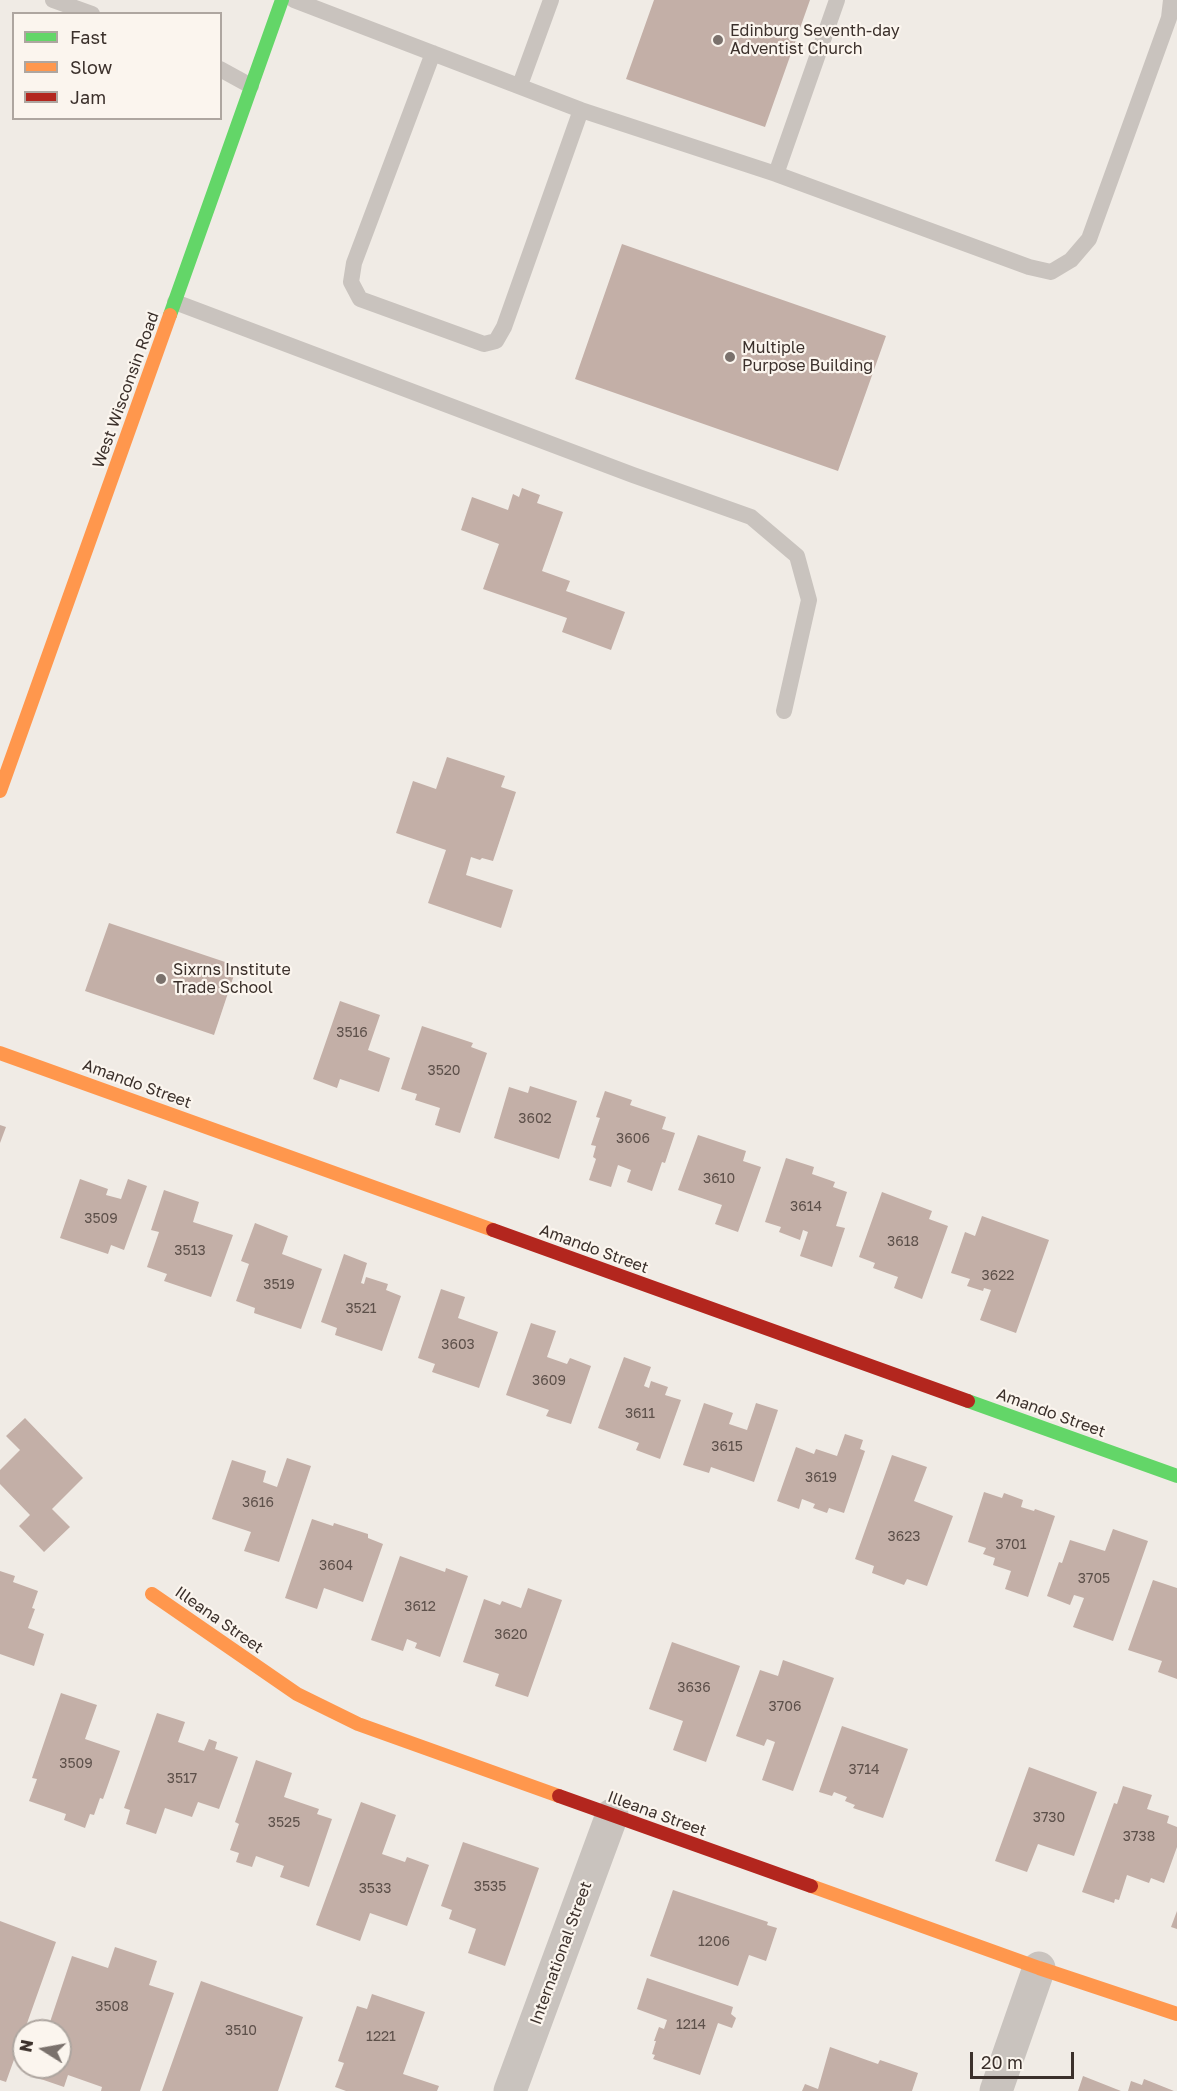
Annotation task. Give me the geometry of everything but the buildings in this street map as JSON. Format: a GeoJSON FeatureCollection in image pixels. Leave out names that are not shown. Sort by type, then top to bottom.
{"type":"FeatureCollection","features":[{"type":"Feature","properties":{"kind":"street","name":"West Wisconsin Road"},"geometry":{"type":"LineString","coordinates":[[0,791],[282,0]]}},
{"type":"Feature","properties":{"kind":"street","name":"Amando Street"},"geometry":{"type":"LineString","coordinates":[[0,1053],[1177,1476]]}},
{"type":"Feature","properties":{"kind":"street","name":"Illeana Street"},"geometry":{"type":"LineString","coordinates":[[152,1594],[297,1694],[358,1724],[1040,1968],[1177,2014]]}},
{"type":"Feature","properties":{"kind":"street","name":"International Street"},"geometry":{"type":"LineString","coordinates":[[510,2091],[612,1815]]}},
{"type":"Feature","properties":{"kind":"street"},"geometry":{"type":"LineString","coordinates":[[996,2091],[1040,1968]]}},
{"type":"Feature","properties":{"kind":"lane"},"geometry":{"type":"LineString","coordinates":[[53,0],[86,12]]}},
{"type":"Feature","properties":{"kind":"lane"},"geometry":{"type":"LineString","coordinates":[[294,0],[581,110],[776,174],[1029,267],[1051,272],[1071,260],[1089,239],[1169,18],[1171,0]]}},
{"type":"Feature","properties":{"kind":"lane"},"geometry":{"type":"LineString","coordinates":[[520,85],[550,0]]}},
{"type":"Feature","properties":{"kind":"lane"},"geometry":{"type":"LineString","coordinates":[[776,174],[837,0]]}},
{"type":"Feature","properties":{"kind":"lane"},"geometry":{"type":"LineString","coordinates":[[433,53],[354,263],[351,282],[360,299],[484,344],[496,341],[504,327],[581,110]]}},
{"type":"Feature","properties":{"kind":"lane"},"geometry":{"type":"LineString","coordinates":[[222,70],[251,86]]}},
{"type":"Feature","properties":{"kind":"lane"},"geometry":{"type":"LineString","coordinates":[[175,302],[622,471],[751,517],[797,556],[809,600],[784,711]]}},
{"type":"Feature","properties":{"kind":"traffic: fast"},"geometry":{"type":"LineString","coordinates":[[170,315],[282,0]]}},
{"type":"Feature","properties":{"kind":"traffic: fast"},"geometry":{"type":"LineString","coordinates":[[968,1401],[1177,1476]]}},
{"type":"Feature","properties":{"kind":"traffic: slow"},"geometry":{"type":"LineString","coordinates":[[0,791],[170,315]]}},
{"type":"Feature","properties":{"kind":"traffic: slow"},"geometry":{"type":"LineString","coordinates":[[0,1053],[493,1230]]}},
{"type":"Feature","properties":{"kind":"traffic: slow"},"geometry":{"type":"LineString","coordinates":[[152,1594],[297,1694],[358,1724],[559,1796]]}},
{"type":"Feature","properties":{"kind":"traffic: slow"},"geometry":{"type":"LineString","coordinates":[[811,1886],[1039,1968],[1177,2014]]}},
{"type":"Feature","properties":{"kind":"traffic: jam"},"geometry":{"type":"LineString","coordinates":[[493,1230],[968,1401]]}},
{"type":"Feature","properties":{"kind":"traffic: jam"},"geometry":{"type":"LineString","coordinates":[[559,1796],[811,1886]]}},
{"type":"Feature","properties":{"kind":"place","name":"Edinburg Seventh-day Adventist Church"},"geometry":{"type":"Point","coordinates":[718,40]}},
{"type":"Feature","properties":{"kind":"place","name":"Multiple Purpose Building"},"geometry":{"type":"Point","coordinates":[730,357]}},
{"type":"Feature","properties":{"kind":"place","name":"Sixrns Institute Trade School"},"geometry":{"type":"Point","coordinates":[161,979]}}]}
